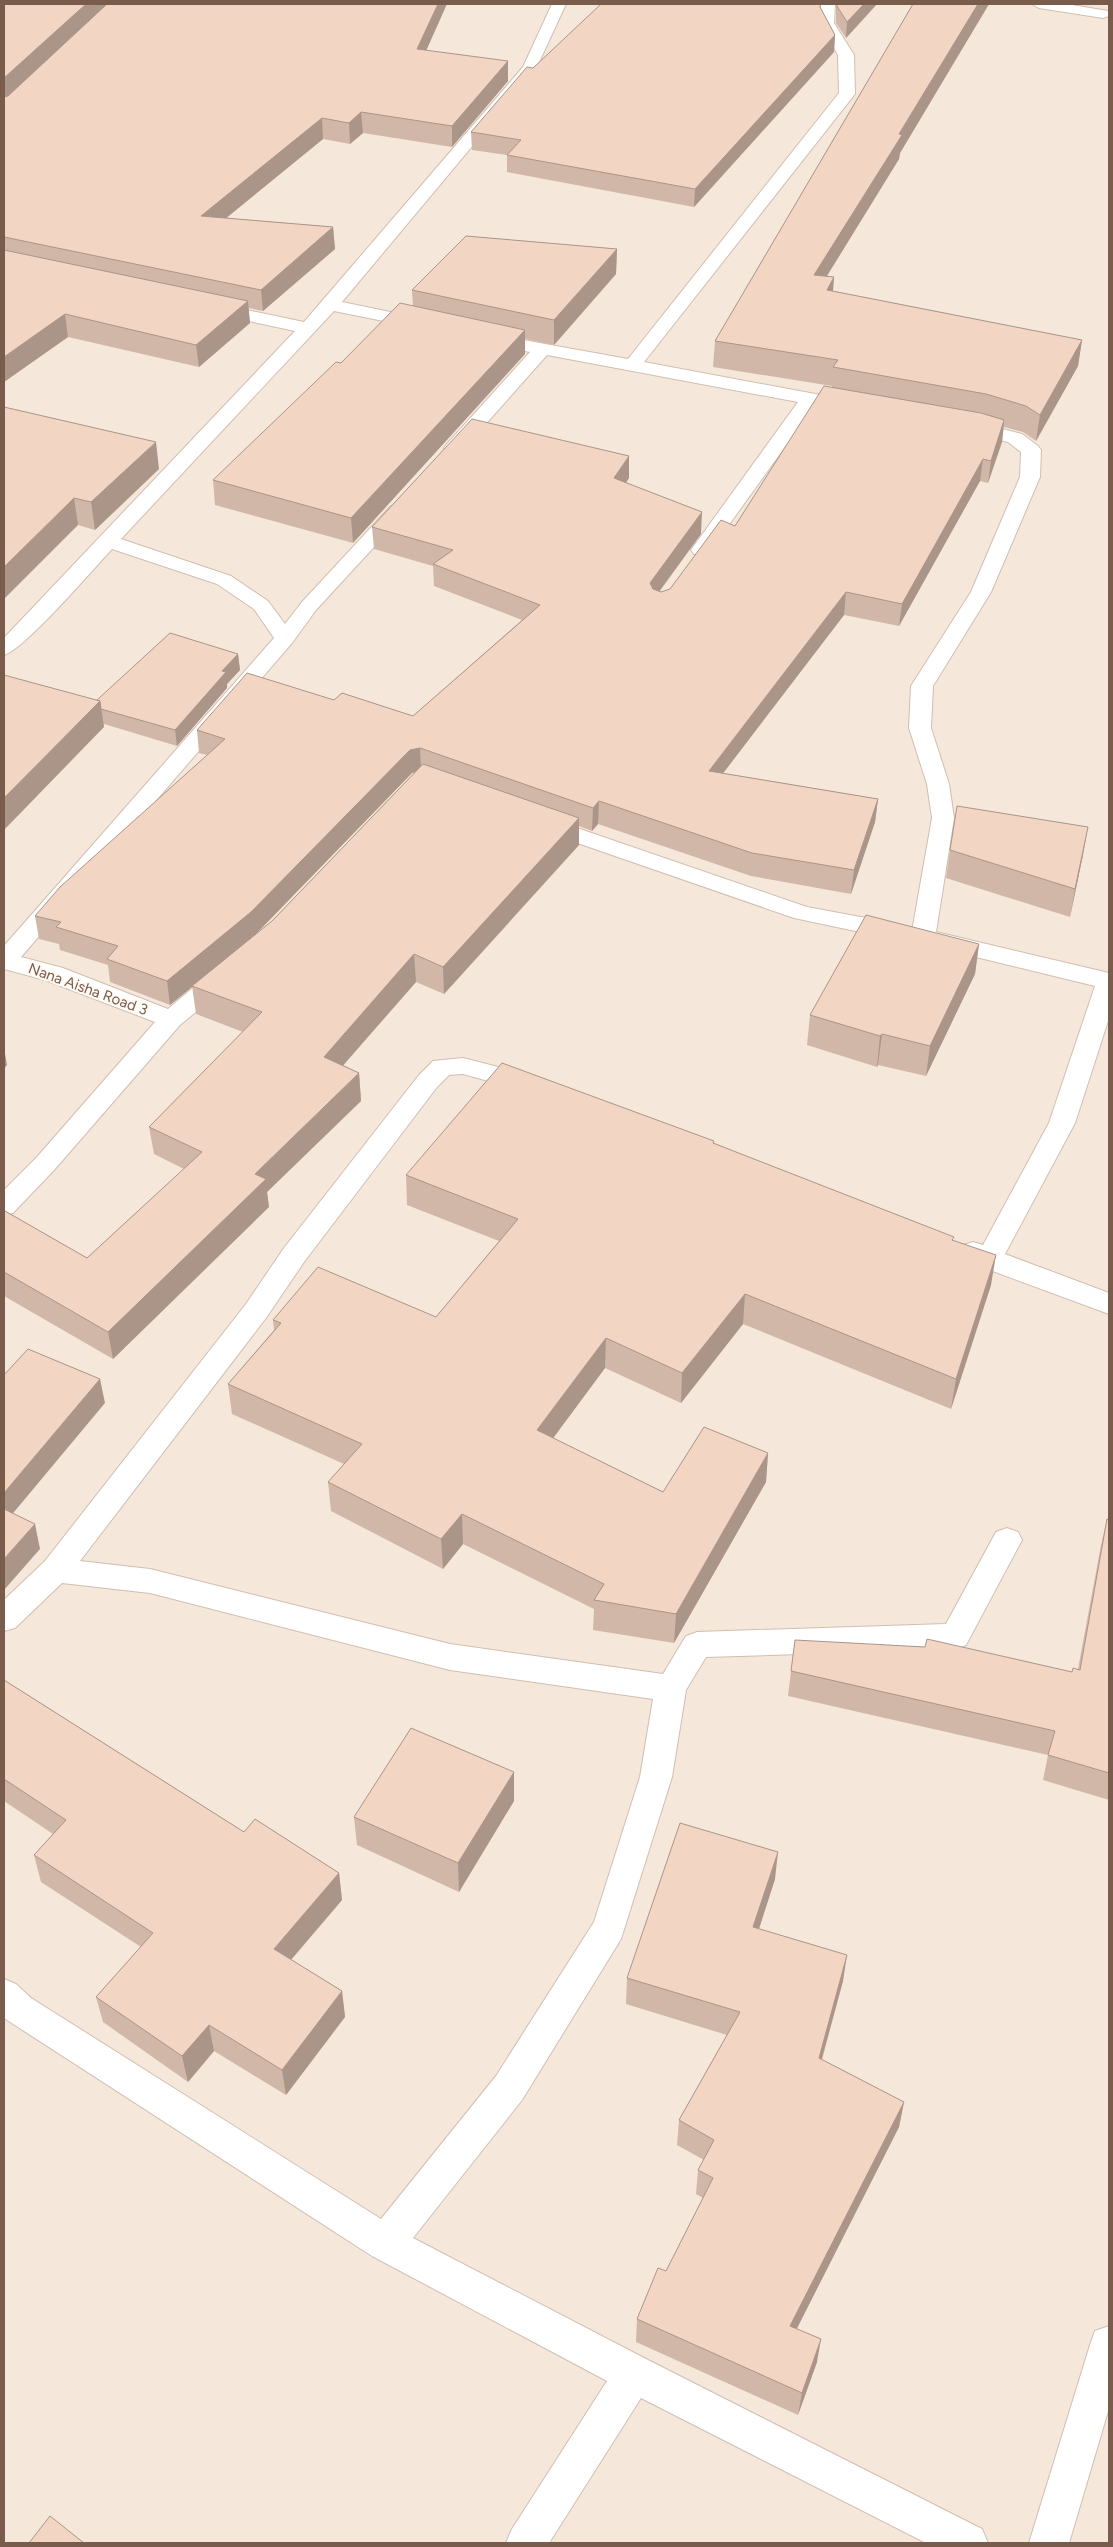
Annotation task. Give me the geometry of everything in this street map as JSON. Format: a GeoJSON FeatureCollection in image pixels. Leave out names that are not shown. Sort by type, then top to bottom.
{"type":"FeatureCollection","features":[{"type":"Feature","properties":{"kind":"street"},"geometry":{"type":"LineString","coordinates":[[4,649],[109,541],[330,305],[530,68],[559,4]]}},
{"type":"Feature","properties":{"kind":"street"},"geometry":{"type":"LineString","coordinates":[[632,366],[817,129],[847,94],[846,55],[827,23],[828,4]]}},
{"type":"Feature","properties":{"kind":"street"},"geometry":{"type":"LineString","coordinates":[[1039,4],[1103,14]]}},
{"type":"Feature","properties":{"kind":"street"},"geometry":{"type":"LineString","coordinates":[[195,304],[309,329]]}},
{"type":"Feature","properties":{"kind":"street"},"geometry":{"type":"LineString","coordinates":[[330,305],[436,327]]}},
{"type":"Feature","properties":{"kind":"street"},"geometry":{"type":"LineString","coordinates":[[475,336],[867,410]]}},
{"type":"Feature","properties":{"kind":"street"},"geometry":{"type":"LineString","coordinates":[[440,464],[542,350]]}},
{"type":"Feature","properties":{"kind":"street"},"geometry":{"type":"LineString","coordinates":[[690,566],[810,399]]}},
{"type":"Feature","properties":{"kind":"street"},"geometry":{"type":"LineString","coordinates":[[923,937],[943,818],[938,784],[920,728],[922,686],[981,592],[1030,477],[1031,450],[1015,438],[982,428],[953,424]]}},
{"type":"Feature","properties":{"kind":"street"},"geometry":{"type":"LineString","coordinates":[[4,960],[285,639],[309,606],[414,492]]}},
{"type":"Feature","properties":{"kind":"street"},"geometry":{"type":"LineString","coordinates":[[109,541],[224,580],[262,605],[285,639]]}},
{"type":"Feature","properties":{"kind":"street"},"geometry":{"type":"LineString","coordinates":[[522,816],[802,913],[923,937],[1109,981],[1062,1123],[989,1259]]}},
{"type":"Feature","properties":{"kind":"street"},"geometry":{"type":"LineString","coordinates":[[4,1206],[46,1163],[171,1019],[243,959]]}},
{"type":"Feature","properties":{"kind":"street","name":"Nana Aisha Road 3"},"geometry":{"type":"LineString","coordinates":[[4,960],[54,974],[171,1019]]}},
{"type":"Feature","properties":{"kind":"street"},"geometry":{"type":"LineString","coordinates":[[4,1619],[56,1570],[256,1311],[294,1255],[428,1081],[442,1067],[463,1066],[523,1081],[551,1092]]}},
{"type":"Feature","properties":{"kind":"street"},"geometry":{"type":"LineString","coordinates":[[952,1244],[1109,1304]]}},
{"type":"Feature","properties":{"kind":"street"},"geometry":{"type":"LineString","coordinates":[[385,2243],[509,2088],[609,1928],[656,1776],[671,1688],[697,1645],[955,1636],[1007,1540]]}},
{"type":"Feature","properties":{"kind":"street"},"geometry":{"type":"LineString","coordinates":[[56,1570],[150,1581],[450,1657],[671,1688]]}},
{"type":"Feature","properties":{"kind":"street"},"geometry":{"type":"LineString","coordinates":[[9,2009],[385,2243],[634,2374],[968,2543]]}},
{"type":"Feature","properties":{"kind":"street"},"geometry":{"type":"LineString","coordinates":[[1049,2543],[1109,2345]]}},
{"type":"Feature","properties":{"kind":"street"},"geometry":{"type":"LineString","coordinates":[[526,2543],[634,2374]]}},
{"type":"Feature","properties":{"kind":"shaded area"},"geometry":{"type":"Polygon","coordinates":[[[4,4],[1109,4],[1109,2543],[4,2543],[4,4]]]}},
{"type":"Feature","properties":{"kind":"building"},"geometry":{"type":"Polygon","coordinates":[[[4,4],[86,4],[4,78],[4,4]]]}},
{"type":"Feature","properties":{"kind":"building"},"geometry":{"type":"Polygon","coordinates":[[[107,4],[438,4],[417,49],[508,61],[452,126],[361,112],[349,123],[322,118],[201,216],[333,227],[261,290],[4,237],[4,97],[8,96],[107,4]]]}},
{"type":"Feature","properties":{"kind":"building"},"geometry":{"type":"Polygon","coordinates":[[[601,4],[820,4],[835,35],[695,189],[507,155],[521,140],[471,132],[527,67],[533,68],[601,4]]]}},
{"type":"Feature","properties":{"kind":"building"},"geometry":{"type":"Polygon","coordinates":[[[837,4],[864,4],[847,22],[837,4]]]}},
{"type":"Feature","properties":{"kind":"building"},"geometry":{"type":"Polygon","coordinates":[[[913,4],[978,4],[899,134],[902,135],[814,275],[834,277],[827,290],[1082,340],[1040,415],[1026,406],[986,394],[833,367],[838,360],[715,341],[913,4]]]}},
{"type":"Feature","properties":{"kind":"building"},"geometry":{"type":"Polygon","coordinates":[[[466,236],[617,249],[554,320],[412,290],[466,236]]]}},
{"type":"Feature","properties":{"kind":"building"},"geometry":{"type":"Polygon","coordinates":[[[4,250],[248,301],[196,345],[65,314],[4,357],[4,250]]]}},
{"type":"Feature","properties":{"kind":"building"},"geometry":{"type":"Polygon","coordinates":[[[400,303],[525,330],[351,518],[213,480],[336,362],[341,363],[400,303]]]}},
{"type":"Feature","properties":{"kind":"building"},"geometry":{"type":"Polygon","coordinates":[[[824,386],[981,413],[1004,420],[991,461],[983,459],[902,604],[846,592],[709,771],[878,799],[854,870],[752,853],[599,801],[593,808],[420,748],[410,750],[251,912],[167,981],[107,959],[118,946],[56,927],[61,922],[35,916],[60,887],[225,739],[197,730],[247,673],[334,700],[342,693],[413,716],[540,605],[433,564],[453,550],[372,527],[472,419],[629,456],[614,478],[702,512],[650,583],[653,589],[661,592],[670,589],[721,520],[735,526],[824,386]]]}},
{"type":"Feature","properties":{"kind":"building"},"geometry":{"type":"Polygon","coordinates":[[[4,407],[156,442],[91,502],[74,498],[4,567],[4,407]]]}},
{"type":"Feature","properties":{"kind":"building"},"geometry":{"type":"Polygon","coordinates":[[[170,633],[238,654],[222,671],[226,672],[175,730],[101,709],[100,701],[97,700],[170,633]]]}},
{"type":"Feature","properties":{"kind":"building"},"geometry":{"type":"Polygon","coordinates":[[[4,675],[100,701],[4,798],[4,675]]]}},
{"type":"Feature","properties":{"kind":"building"},"geometry":{"type":"Polygon","coordinates":[[[423,764],[579,818],[443,967],[414,954],[324,1057],[359,1073],[255,1174],[266,1179],[108,1332],[4,1272],[4,1211],[87,1258],[202,1152],[149,1127],[262,1012],[192,986],[272,921],[423,764]]]}},
{"type":"Feature","properties":{"kind":"building"},"geometry":{"type":"Polygon","coordinates":[[[957,806],[1088,827],[1075,889],[950,850],[957,806]]]}},
{"type":"Feature","properties":{"kind":"building"},"geometry":{"type":"Polygon","coordinates":[[[866,915],[979,944],[930,1046],[882,1034],[880,1036],[810,1015],[866,915]]]}},
{"type":"Feature","properties":{"kind":"building"},"geometry":{"type":"Polygon","coordinates":[[[502,1063],[714,1141],[713,1143],[954,1237],[952,1240],[996,1255],[956,1379],[745,1294],[682,1373],[606,1338],[537,1430],[663,1492],[704,1427],[768,1453],[676,1614],[594,1600],[604,1584],[462,1514],[441,1539],[328,1482],[362,1444],[228,1384],[281,1323],[273,1320],[318,1267],[436,1317],[518,1219],[406,1175],[502,1063]]]}},
{"type":"Feature","properties":{"kind":"building"},"geometry":{"type":"Polygon","coordinates":[[[28,1349],[100,1379],[4,1493],[4,1375],[28,1349]]]}},
{"type":"Feature","properties":{"kind":"building"},"geometry":{"type":"Polygon","coordinates":[[[4,1509],[35,1524],[4,1559],[4,1509]]]}},
{"type":"Feature","properties":{"kind":"building"},"geometry":{"type":"Polygon","coordinates":[[[1107,1519],[1109,1520],[1109,1773],[1048,1755],[1055,1731],[791,1671],[795,1640],[925,1647],[927,1639],[1072,1672],[1073,1668],[1080,1670],[1107,1519]]]}},
{"type":"Feature","properties":{"kind":"building"},"geometry":{"type":"Polygon","coordinates":[[[4,1680],[244,1832],[255,1819],[339,1873],[274,1949],[342,1991],[282,2070],[209,2025],[182,2056],[96,1997],[153,1933],[34,1855],[66,1820],[4,1779],[4,1680]]]}},
{"type":"Feature","properties":{"kind":"building"},"geometry":{"type":"Polygon","coordinates":[[[411,1728],[514,1772],[458,1863],[354,1817],[411,1728]]]}},
{"type":"Feature","properties":{"kind":"building"},"geometry":{"type":"Polygon","coordinates":[[[680,1823],[778,1852],[753,1927],[847,1955],[819,2058],[904,2102],[790,2326],[821,2339],[802,2393],[637,2319],[658,2268],[666,2271],[713,2178],[698,2170],[714,2140],[679,2120],[740,2012],[627,1978],[680,1823]]]}},
{"type":"Feature","properties":{"kind":"building"},"geometry":{"type":"Polygon","coordinates":[[[50,2516],[84,2543],[29,2543],[50,2516]]]}}]}
